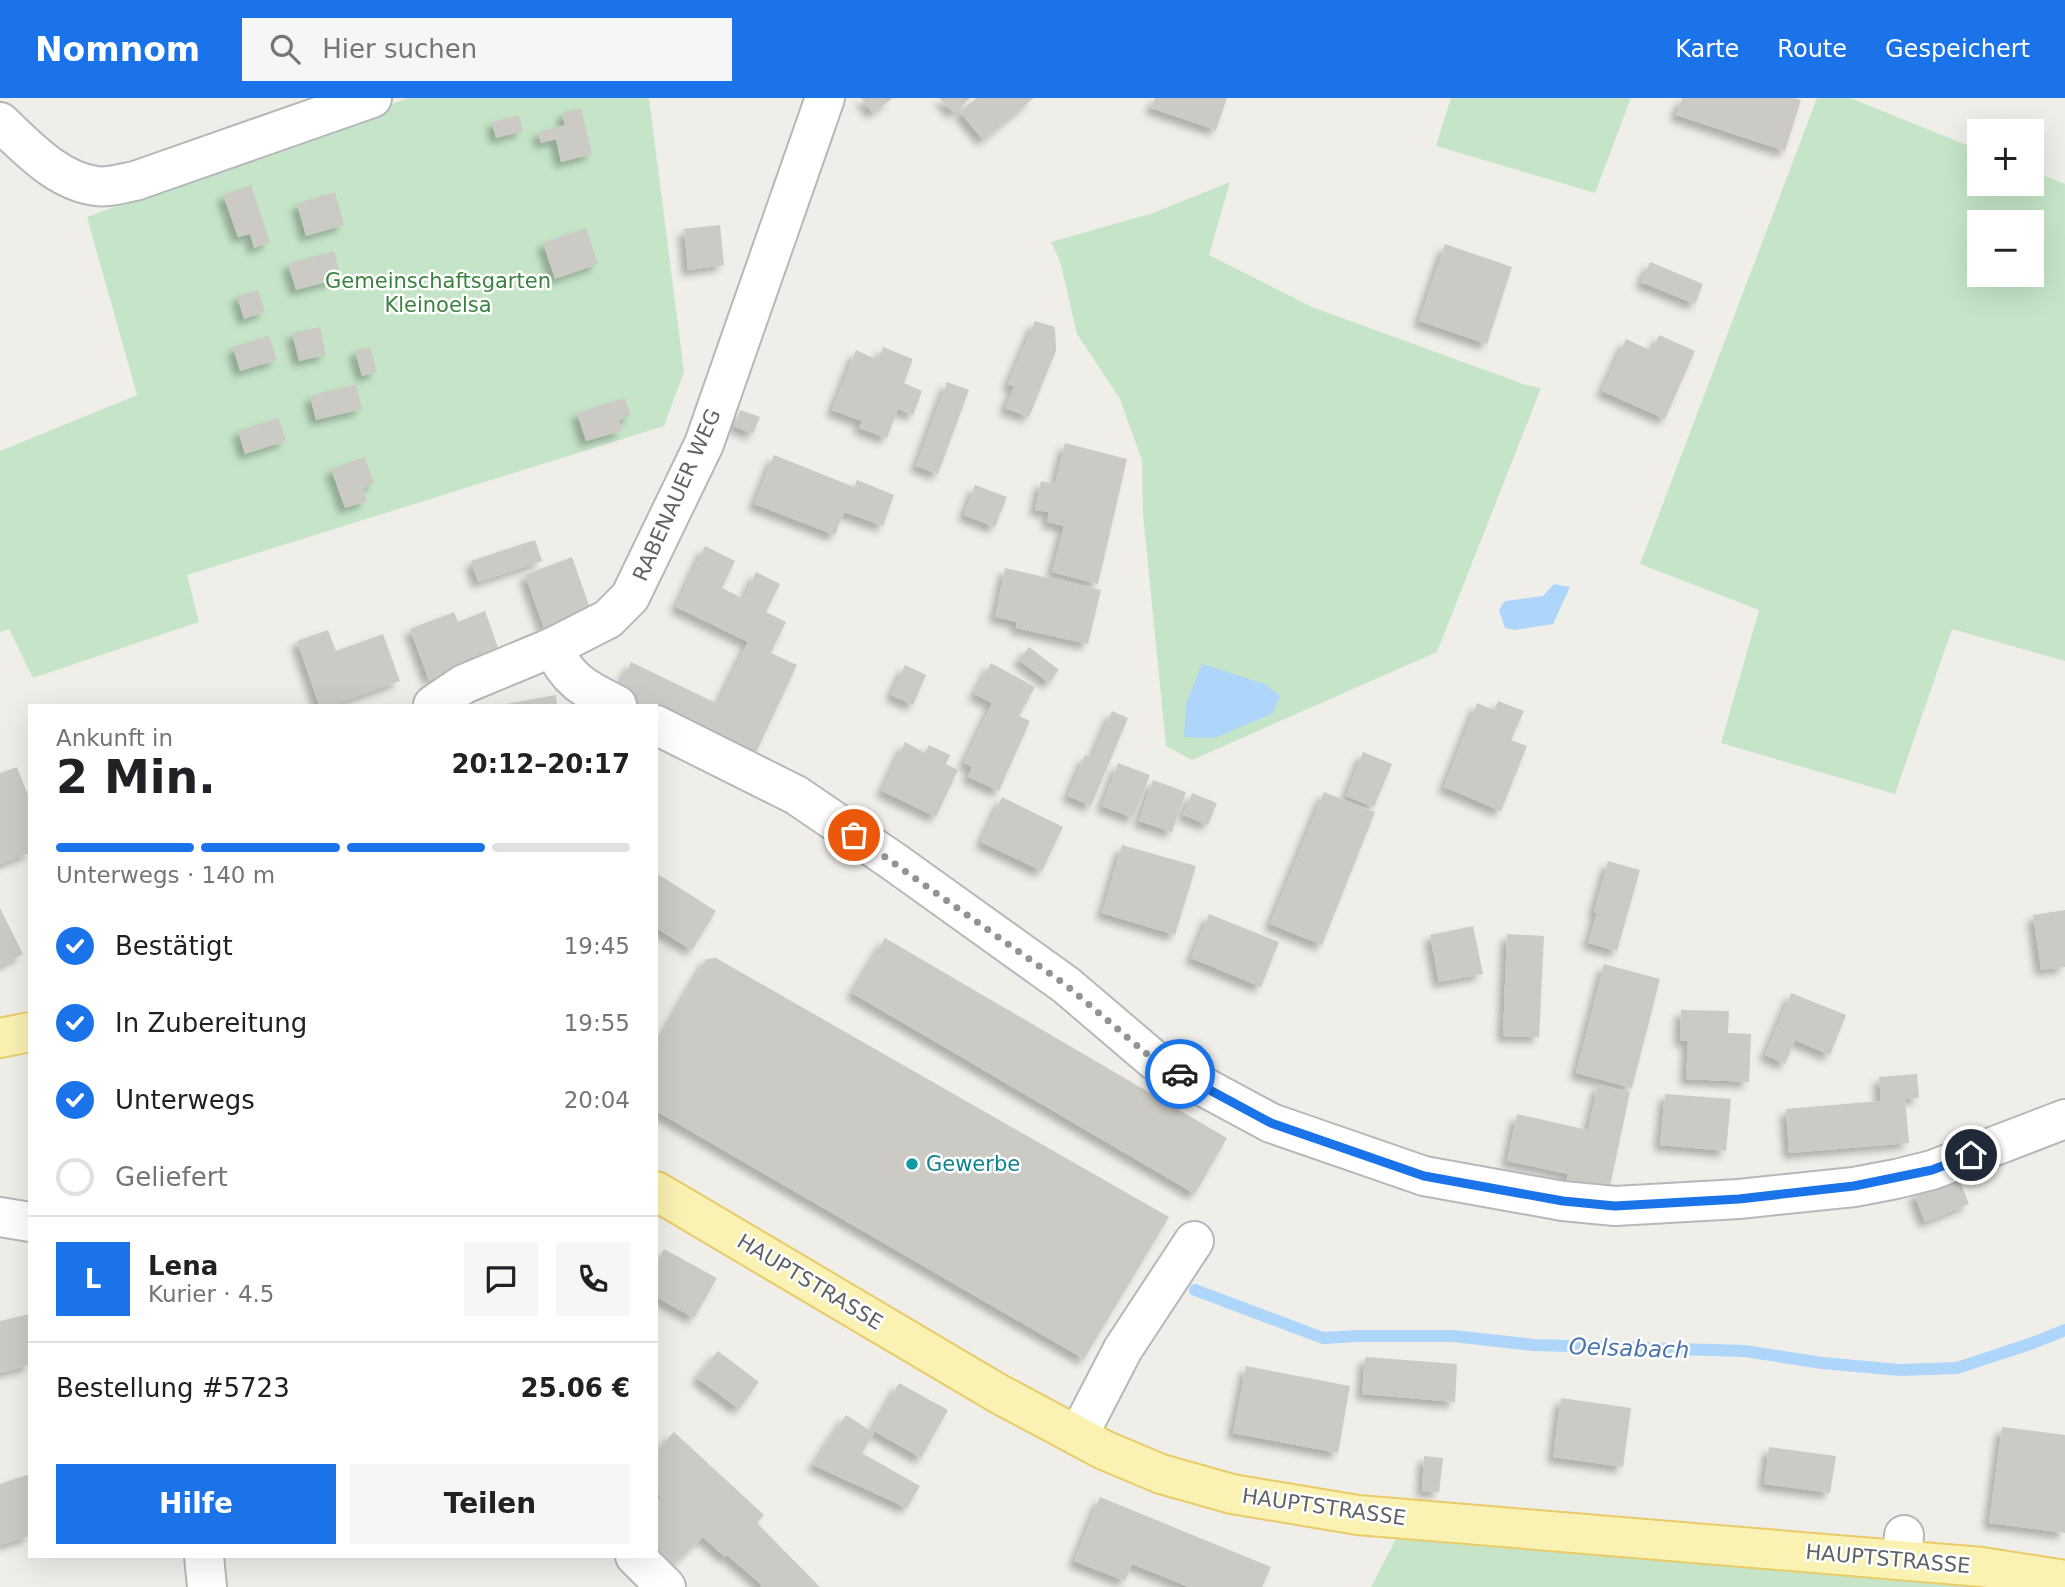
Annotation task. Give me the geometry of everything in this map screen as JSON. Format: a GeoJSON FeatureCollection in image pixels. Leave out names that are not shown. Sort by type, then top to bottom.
{"type":"FeatureCollection","features":[{"type":"Feature","properties":{"kind":"main road"},"geometry":{"type":"LineString","coordinates":[[0,1038],[28,1032]]}},
{"type":"Feature","properties":{"kind":"main road","name":"HAUPTSTRASSE"},"geometry":{"type":"LineString","coordinates":[[658,1192],[999,1394],[1104,1451],[1161,1474],[1232,1494],[1358,1515],[1903,1548],[1982,1567],[2065,1580]]}},
{"type":"Feature","properties":{"kind":"street"},"geometry":{"type":"LineString","coordinates":[[0,115],[16,98]]}},
{"type":"Feature","properties":{"kind":"street"},"geometry":{"type":"LineString","coordinates":[[0,122],[32,152],[66,177],[97,186],[135,181],[372,98]]}},
{"type":"Feature","properties":{"kind":"street","name":"RABENAUER WEG"},"geometry":{"type":"LineString","coordinates":[[434,704],[464,684],[553,647],[608,620],[630,597],[704,444],[825,98]]}},
{"type":"Feature","properties":{"kind":"street"},"geometry":{"type":"LineString","coordinates":[[553,647],[559,662],[582,687],[615,704]]}},
{"type":"Feature","properties":{"kind":"street"},"geometry":{"type":"LineString","coordinates":[[658,726],[796,795],[1056,978],[1154,1060],[1271,1123],[1424,1176],[1563,1201],[1615,1206],[1739,1199],[1896,1179],[1932,1170],[2065,1119]]}},
{"type":"Feature","properties":{"kind":"street"},"geometry":{"type":"LineString","coordinates":[[0,1217],[28,1222]]}},
{"type":"Feature","properties":{"kind":"street"},"geometry":{"type":"LineString","coordinates":[[1078,1436],[1124,1349],[1194,1241]]}},
{"type":"Feature","properties":{"kind":"street"},"geometry":{"type":"LineString","coordinates":[[204,1558],[207,1587]]}},
{"type":"Feature","properties":{"kind":"street"},"geometry":{"type":"LineString","coordinates":[[637,1558],[666,1587]]}},
{"type":"Feature","properties":{"kind":"green space","name":"Gemeinschaftsgarten Kleinoelsa"},"geometry":{"type":"Polygon","coordinates":[[[408,98],[649,98],[684,372],[664,426],[187,575],[199,622],[33,678],[9,629],[0,632],[0,451],[137,395],[87,217],[408,98]]]}},
{"type":"Feature","properties":{"kind":"green space"},"geometry":{"type":"Polygon","coordinates":[[[1451,98],[1631,98],[1595,193],[1436,146],[1451,98]]]}},
{"type":"Feature","properties":{"kind":"green space"},"geometry":{"type":"Polygon","coordinates":[[[1817,98],[1850,98],[1967,145],[1967,196],[2044,196],[2044,176],[2065,184],[2065,661],[1952,629],[1895,794],[1721,743],[1759,610],[1640,564],[1817,98]]]}},
{"type":"Feature","properties":{"kind":"green space"},"geometry":{"type":"Polygon","coordinates":[[[1230,182],[1209,255],[1312,307],[1526,385],[1541,388],[1437,652],[1192,760],[1166,746],[1143,514],[1142,460],[1120,399],[1077,334],[1060,261],[1051,242],[1153,213],[1230,182]]]}},
{"type":"Feature","properties":{"kind":"green space"},"geometry":{"type":"Polygon","coordinates":[[[1396,1539],[1979,1587],[1371,1587],[1396,1539]]]}},
{"type":"Feature","properties":{"kind":"water"},"geometry":{"type":"Polygon","coordinates":[[[1554,584],[1570,587],[1553,624],[1515,630],[1505,628],[1499,610],[1505,601],[1543,596],[1554,584]]]}},
{"type":"Feature","properties":{"kind":"water"},"geometry":{"type":"Polygon","coordinates":[[[1202,664],[1265,684],[1280,696],[1273,713],[1215,738],[1184,737],[1186,704],[1202,664]]]}},
{"type":"Feature","properties":{"kind":"building"},"geometry":{"type":"Polygon","coordinates":[[[861,98],[893,98],[873,113],[861,98]]]}},
{"type":"Feature","properties":{"kind":"building"},"geometry":{"type":"Polygon","coordinates":[[[939,98],[970,98],[954,113],[939,98]]]}},
{"type":"Feature","properties":{"kind":"building"},"geometry":{"type":"Polygon","coordinates":[[[977,98],[1034,98],[983,140],[960,112],[977,98]]]}},
{"type":"Feature","properties":{"kind":"building"},"geometry":{"type":"Polygon","coordinates":[[[1155,98],[1227,98],[1216,130],[1151,108],[1155,98]]]}},
{"type":"Feature","properties":{"kind":"building"},"geometry":{"type":"Polygon","coordinates":[[[1682,98],[1801,100],[1785,151],[1676,115],[1682,98]]]}},
{"type":"Feature","properties":{"kind":"building"},"geometry":{"type":"Polygon","coordinates":[[[581,108],[592,154],[561,162],[556,139],[541,143],[538,132],[565,125],[562,113],[581,108]]]}},
{"type":"Feature","properties":{"kind":"building"},"geometry":{"type":"Polygon","coordinates":[[[519,115],[523,131],[496,138],[492,122],[519,115]]]}},
{"type":"Feature","properties":{"kind":"building"},"geometry":{"type":"Polygon","coordinates":[[[251,185],[270,242],[254,248],[250,234],[238,237],[223,195],[251,185]]]}},
{"type":"Feature","properties":{"kind":"building"},"geometry":{"type":"Polygon","coordinates":[[[335,192],[344,225],[306,236],[297,204],[335,192]]]}},
{"type":"Feature","properties":{"kind":"building"},"geometry":{"type":"Polygon","coordinates":[[[720,225],[724,265],[688,270],[684,229],[720,225]]]}},
{"type":"Feature","properties":{"kind":"building"},"geometry":{"type":"Polygon","coordinates":[[[586,228],[598,264],[555,279],[543,243],[586,228]]]}},
{"type":"Feature","properties":{"kind":"building"},"geometry":{"type":"Polygon","coordinates":[[[1445,244],[1512,267],[1487,344],[1419,321],[1445,244]]]}},
{"type":"Feature","properties":{"kind":"building"},"geometry":{"type":"Polygon","coordinates":[[[334,251],[341,278],[296,290],[288,264],[334,251]]]}},
{"type":"Feature","properties":{"kind":"building"},"geometry":{"type":"Polygon","coordinates":[[[1650,262],[1703,284],[1695,304],[1641,282],[1650,262]]]}},
{"type":"Feature","properties":{"kind":"building"},"geometry":{"type":"Polygon","coordinates":[[[258,290],[265,312],[244,319],[237,296],[258,290]]]}},
{"type":"Feature","properties":{"kind":"building"},"geometry":{"type":"Polygon","coordinates":[[[1035,321],[1055,327],[1056,351],[1029,417],[1005,408],[1014,387],[1008,384],[1035,321]]]}},
{"type":"Feature","properties":{"kind":"building"},"geometry":{"type":"Polygon","coordinates":[[[320,327],[326,355],[299,361],[292,333],[320,327]]]}},
{"type":"Feature","properties":{"kind":"building"},"geometry":{"type":"Polygon","coordinates":[[[1659,335],[1695,351],[1665,419],[1602,391],[1626,339],[1652,351],[1659,335]]]}},
{"type":"Feature","properties":{"kind":"building"},"geometry":{"type":"Polygon","coordinates":[[[269,336],[277,360],[240,371],[233,347],[269,336]]]}},
{"type":"Feature","properties":{"kind":"building"},"geometry":{"type":"Polygon","coordinates":[[[370,347],[377,372],[362,376],[355,351],[370,347]]]}},
{"type":"Feature","properties":{"kind":"building"},"geometry":{"type":"Polygon","coordinates":[[[883,347],[913,359],[904,383],[922,391],[913,415],[898,409],[887,438],[859,428],[862,421],[832,410],[856,350],[878,360],[883,347]]]}},
{"type":"Feature","properties":{"kind":"building"},"geometry":{"type":"Polygon","coordinates":[[[947,382],[969,390],[938,474],[916,466],[947,382]]]}},
{"type":"Feature","properties":{"kind":"building"},"geometry":{"type":"Polygon","coordinates":[[[356,384],[362,409],[316,420],[310,396],[356,384]]]}},
{"type":"Feature","properties":{"kind":"building"},"geometry":{"type":"Polygon","coordinates":[[[625,398],[631,416],[619,420],[622,431],[586,441],[577,413],[625,398]]]}},
{"type":"Feature","properties":{"kind":"building"},"geometry":{"type":"Polygon","coordinates":[[[740,410],[760,417],[753,434],[734,426],[740,410]]]}},
{"type":"Feature","properties":{"kind":"building"},"geometry":{"type":"Polygon","coordinates":[[[279,418],[286,441],[245,454],[238,431],[279,418]]]}},
{"type":"Feature","properties":{"kind":"building"},"geometry":{"type":"Polygon","coordinates":[[[1065,443],[1127,459],[1098,584],[1052,572],[1064,526],[1047,522],[1049,512],[1035,510],[1041,481],[1055,484],[1065,443]]]}},
{"type":"Feature","properties":{"kind":"building"},"geometry":{"type":"Polygon","coordinates":[[[774,455],[854,487],[857,480],[894,495],[883,526],[844,512],[835,535],[754,504],[774,455]]]}},
{"type":"Feature","properties":{"kind":"building"},"geometry":{"type":"Polygon","coordinates":[[[365,457],[374,483],[363,488],[367,501],[345,508],[331,469],[365,457]]]}},
{"type":"Feature","properties":{"kind":"building"},"geometry":{"type":"Polygon","coordinates":[[[975,485],[1007,497],[995,527],[964,515],[975,485]]]}},
{"type":"Feature","properties":{"kind":"building"},"geometry":{"type":"Polygon","coordinates":[[[535,540],[542,561],[478,582],[471,561],[535,540]]]}},
{"type":"Feature","properties":{"kind":"building"},"geometry":{"type":"Polygon","coordinates":[[[705,546],[735,561],[722,588],[744,599],[756,572],[780,584],[766,612],[786,622],[771,653],[797,665],[753,759],[658,713],[658,704],[640,704],[616,693],[631,662],[718,704],[748,642],[676,607],[705,546]]]}},
{"type":"Feature","properties":{"kind":"building"},"geometry":{"type":"Polygon","coordinates":[[[572,557],[591,611],[544,628],[525,575],[572,557]]]}},
{"type":"Feature","properties":{"kind":"building"},"geometry":{"type":"Polygon","coordinates":[[[1005,568],[1101,590],[1088,644],[1016,628],[1017,622],[995,617],[1005,568]]]}},
{"type":"Feature","properties":{"kind":"building"},"geometry":{"type":"Polygon","coordinates":[[[485,611],[500,653],[429,680],[410,629],[454,612],[458,622],[485,611]]]}},
{"type":"Feature","properties":{"kind":"building"},"geometry":{"type":"Polygon","coordinates":[[[328,630],[336,651],[383,634],[400,681],[336,704],[319,704],[297,641],[328,630]]]}},
{"type":"Feature","properties":{"kind":"building"},"geometry":{"type":"Polygon","coordinates":[[[1029,647],[1059,670],[1049,683],[1019,660],[1029,647]]]}},
{"type":"Feature","properties":{"kind":"building"},"geometry":{"type":"Polygon","coordinates":[[[991,663],[1035,687],[1019,716],[1030,721],[999,791],[968,777],[972,767],[964,763],[992,703],[974,694],[991,663]]]}},
{"type":"Feature","properties":{"kind":"building"},"geometry":{"type":"Polygon","coordinates":[[[905,665],[926,675],[913,705],[891,695],[905,665]]]}},
{"type":"Feature","properties":{"kind":"building"},"geometry":{"type":"Polygon","coordinates":[[[556,695],[557,704],[506,704],[556,695]]]}},
{"type":"Feature","properties":{"kind":"building"},"geometry":{"type":"Polygon","coordinates":[[[1498,701],[1524,711],[1511,740],[1527,746],[1501,811],[1444,787],[1477,703],[1494,710],[1498,701]]]}},
{"type":"Feature","properties":{"kind":"building"},"geometry":{"type":"Polygon","coordinates":[[[1112,711],[1128,718],[1091,806],[1068,796],[1085,755],[1092,758],[1112,711]]]}},
{"type":"Feature","properties":{"kind":"building"},"geometry":{"type":"Polygon","coordinates":[[[905,742],[925,753],[929,745],[950,755],[946,764],[958,770],[936,817],[882,791],[905,742]]]}},
{"type":"Feature","properties":{"kind":"building"},"geometry":{"type":"Polygon","coordinates":[[[1363,752],[1392,764],[1374,807],[1346,796],[1363,752]]]}},
{"type":"Feature","properties":{"kind":"building"},"geometry":{"type":"Polygon","coordinates":[[[1118,763],[1150,775],[1133,818],[1102,806],[1118,763]]]}},
{"type":"Feature","properties":{"kind":"building"},"geometry":{"type":"Polygon","coordinates":[[[17,767],[28,795],[28,854],[0,864],[0,773],[17,767]]]}},
{"type":"Feature","properties":{"kind":"building"},"geometry":{"type":"Polygon","coordinates":[[[1153,780],[1186,792],[1172,832],[1139,821],[1153,780]]]}},
{"type":"Feature","properties":{"kind":"building"},"geometry":{"type":"Polygon","coordinates":[[[1324,792],[1375,812],[1322,945],[1270,924],[1324,792]]]}},
{"type":"Feature","properties":{"kind":"building"},"geometry":{"type":"Polygon","coordinates":[[[1192,793],[1217,803],[1208,825],[1183,815],[1192,793]]]}},
{"type":"Feature","properties":{"kind":"building"},"geometry":{"type":"Polygon","coordinates":[[[1002,797],[1063,827],[1042,871],[981,842],[1002,797]]]}},
{"type":"Feature","properties":{"kind":"building"},"geometry":{"type":"Polygon","coordinates":[[[1122,845],[1196,866],[1175,935],[1102,913],[1122,845]]]}},
{"type":"Feature","properties":{"kind":"building"},"geometry":{"type":"Polygon","coordinates":[[[1608,861],[1640,870],[1617,951],[1588,943],[1608,861]]]}},
{"type":"Feature","properties":{"kind":"building"},"geometry":{"type":"Polygon","coordinates":[[[658,874],[716,911],[692,950],[658,929],[658,874]]]}},
{"type":"Feature","properties":{"kind":"building"},"geometry":{"type":"Polygon","coordinates":[[[0,908],[23,954],[0,966],[0,908]]]}},
{"type":"Feature","properties":{"kind":"building"},"geometry":{"type":"Polygon","coordinates":[[[2065,910],[2065,967],[2041,970],[2033,915],[2065,910]]]}},
{"type":"Feature","properties":{"kind":"building"},"geometry":{"type":"Polygon","coordinates":[[[1209,914],[1279,942],[1261,987],[1191,958],[1209,914]]]}},
{"type":"Feature","properties":{"kind":"building"},"geometry":{"type":"Polygon","coordinates":[[[1473,926],[1483,974],[1439,982],[1430,935],[1473,926]]]}},
{"type":"Feature","properties":{"kind":"building"},"geometry":{"type":"Polygon","coordinates":[[[1507,934],[1544,936],[1539,1037],[1503,1036],[1507,934]]]}},
{"type":"Feature","properties":{"kind":"building"},"geometry":{"type":"Polygon","coordinates":[[[885,938],[1227,1138],[1195,1194],[852,993],[885,938]]]}},
{"type":"Feature","properties":{"kind":"building","name":"Gewerbe"},"geometry":{"type":"Polygon","coordinates":[[[716,958],[1169,1217],[1084,1359],[658,1112],[658,1043],[706,959],[716,958]]]}},
{"type":"Feature","properties":{"kind":"building"},"geometry":{"type":"Polygon","coordinates":[[[1604,964],[1660,979],[1632,1088],[1576,1073],[1604,964]]]}},
{"type":"Feature","properties":{"kind":"building"},"geometry":{"type":"Polygon","coordinates":[[[1791,993],[1846,1015],[1830,1055],[1795,1040],[1785,1064],[1765,1055],[1791,993]]]}},
{"type":"Feature","properties":{"kind":"building"},"geometry":{"type":"Polygon","coordinates":[[[1681,1010],[1729,1011],[1728,1033],[1751,1034],[1749,1082],[1686,1079],[1688,1041],[1680,1040],[1681,1010]]]}},
{"type":"Feature","properties":{"kind":"building"},"geometry":{"type":"Polygon","coordinates":[[[1917,1074],[1919,1098],[1905,1099],[1909,1143],[1789,1153],[1786,1109],[1881,1101],[1879,1077],[1917,1074]]]}},
{"type":"Feature","properties":{"kind":"building"},"geometry":{"type":"Polygon","coordinates":[[[1598,1085],[1630,1092],[1608,1195],[1565,1186],[1568,1174],[1507,1161],[1517,1114],[1588,1130],[1598,1085]]]}},
{"type":"Feature","properties":{"kind":"building"},"geometry":{"type":"Polygon","coordinates":[[[1665,1094],[1731,1099],[1726,1151],[1660,1145],[1665,1094]]]}},
{"type":"Feature","properties":{"kind":"building"},"geometry":{"type":"Polygon","coordinates":[[[1958,1176],[1969,1204],[1925,1222],[1914,1194],[1958,1176]]]}},
{"type":"Feature","properties":{"kind":"building"},"geometry":{"type":"Polygon","coordinates":[[[664,1249],[717,1278],[694,1318],[658,1298],[658,1260],[664,1249]]]}},
{"type":"Feature","properties":{"kind":"building"},"geometry":{"type":"Polygon","coordinates":[[[28,1314],[28,1366],[0,1373],[0,1321],[28,1314]]]}},
{"type":"Feature","properties":{"kind":"building"},"geometry":{"type":"Polygon","coordinates":[[[718,1351],[759,1382],[739,1409],[697,1378],[718,1351]]]}},
{"type":"Feature","properties":{"kind":"building"},"geometry":{"type":"Polygon","coordinates":[[[1365,1357],[1457,1364],[1455,1402],[1362,1394],[1365,1357]]]}},
{"type":"Feature","properties":{"kind":"building"},"geometry":{"type":"Polygon","coordinates":[[[1246,1366],[1350,1386],[1338,1453],[1233,1433],[1246,1366]]]}},
{"type":"Feature","properties":{"kind":"building"},"geometry":{"type":"Polygon","coordinates":[[[899,1383],[948,1410],[921,1458],[872,1430],[899,1383]]]}},
{"type":"Feature","properties":{"kind":"building"},"geometry":{"type":"Polygon","coordinates":[[[1561,1398],[1631,1408],[1623,1467],[1553,1457],[1561,1398]]]}},
{"type":"Feature","properties":{"kind":"building"},"geometry":{"type":"Polygon","coordinates":[[[846,1415],[874,1433],[862,1453],[920,1486],[907,1508],[813,1465],[846,1415]]]}},
{"type":"Feature","properties":{"kind":"building"},"geometry":{"type":"Polygon","coordinates":[[[2002,1427],[2065,1435],[2065,1533],[1989,1523],[2002,1427]]]}},
{"type":"Feature","properties":{"kind":"building"},"geometry":{"type":"Polygon","coordinates":[[[674,1432],[764,1515],[757,1523],[820,1587],[760,1587],[762,1585],[703,1537],[667,1571],[657,1558],[658,1499],[661,1497],[658,1495],[658,1450],[674,1432]]]}},
{"type":"Feature","properties":{"kind":"building"},"geometry":{"type":"Polygon","coordinates":[[[1769,1447],[1836,1456],[1830,1493],[1764,1484],[1769,1447]]]}},
{"type":"Feature","properties":{"kind":"building"},"geometry":{"type":"Polygon","coordinates":[[[1424,1456],[1443,1458],[1439,1492],[1422,1491],[1424,1456]]]}},
{"type":"Feature","properties":{"kind":"building"},"geometry":{"type":"Polygon","coordinates":[[[28,1475],[28,1537],[0,1545],[0,1484],[28,1475]]]}},
{"type":"Feature","properties":{"kind":"building"},"geometry":{"type":"Polygon","coordinates":[[[1100,1497],[1271,1567],[1262,1587],[1189,1587],[1132,1564],[1125,1581],[1074,1561],[1100,1497]]]}},
{"type":"Feature","properties":{"kind":"waterway","name":"Oelsabach"},"geometry":{"type":"LineString","coordinates":[[1195,1290],[1323,1338],[1453,1336],[1534,1345],[1745,1351],[1822,1363],[1900,1370],[1957,1368],[2065,1330]]}},
{"type":"Feature","properties":{"kind":"way so far"},"geometry":{"type":"LineString","coordinates":[[854,835],[1066,985],[1154,1060],[1180,1074]]}},
{"type":"Feature","properties":{"kind":"place","name":"Gewerbe"},"geometry":{"type":"Point","coordinates":[912,1164]}},
{"type":"Feature","properties":{"kind":"route"},"geometry":{"type":"LineString","coordinates":[[1180,1074],[1271,1123],[1424,1176],[1563,1201],[1615,1206],[1739,1199],[1896,1179],[1932,1170],[1971,1155]]}}]}
